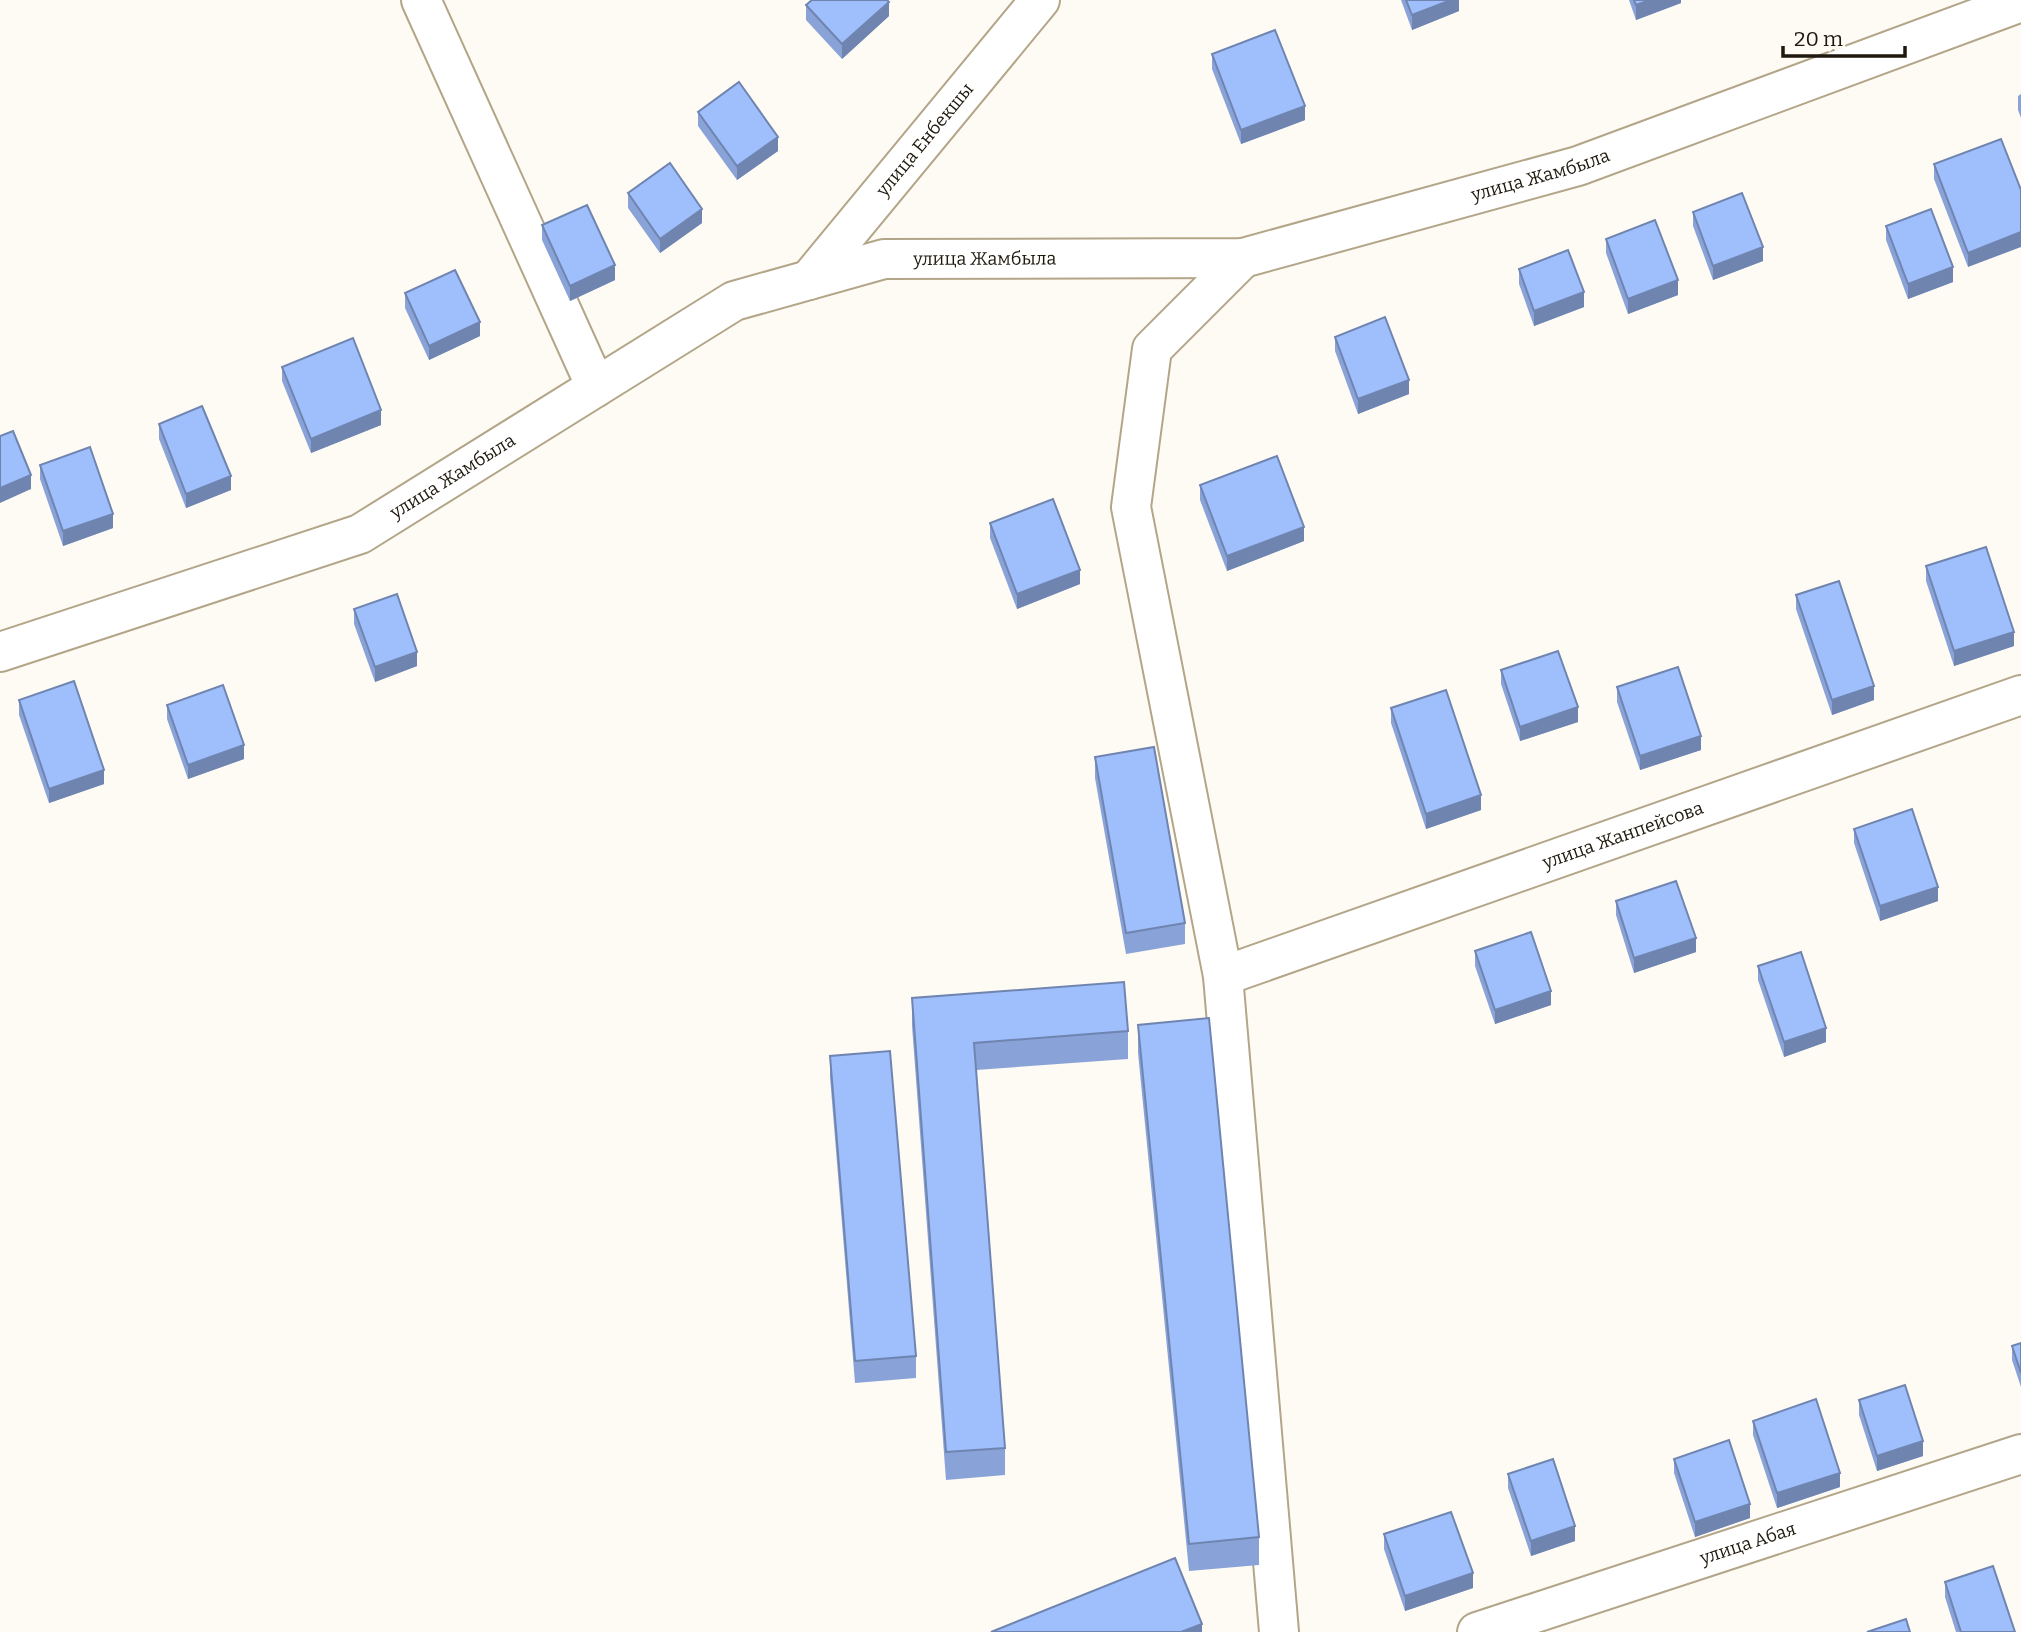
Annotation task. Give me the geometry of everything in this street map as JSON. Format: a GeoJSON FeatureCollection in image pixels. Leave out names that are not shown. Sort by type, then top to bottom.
{"type":"FeatureCollection","features":[{"type":"Feature","properties":{"kind":"street"},"geometry":{"type":"LineString","coordinates":[[421,0],[596,387]]}},
{"type":"Feature","properties":{"kind":"street","name":"улица Енбекшы"},"geometry":{"type":"LineString","coordinates":[[809,280],[1040,0]]}},
{"type":"Feature","properties":{"kind":"street","name":"улица Жамбыла"},"geometry":{"type":"LineString","coordinates":[[0,652],[360,534],[734,301],[884,259],[1243,258],[1578,166],[2021,2]]}},
{"type":"Feature","properties":{"kind":"street"},"geometry":{"type":"LineString","coordinates":[[1243,258],[1152,349],[1131,507],[1223,976],[1279,1632]]}},
{"type":"Feature","properties":{"kind":"street","name":"улица Жанпейсова"},"geometry":{"type":"LineString","coordinates":[[1223,976],[2021,695]]}},
{"type":"Feature","properties":{"kind":"street","name":"улица Абая"},"geometry":{"type":"LineString","coordinates":[[1477,1632],[2021,1454]]}},
{"type":"Feature","properties":{"kind":"building"},"geometry":{"type":"Polygon","coordinates":[[[812,0],[889,2],[842,44],[806,5],[812,0]]]}},
{"type":"Feature","properties":{"kind":"building"},"geometry":{"type":"Polygon","coordinates":[[[1406,0],[1451,0],[1412,15],[1406,0]]]}},
{"type":"Feature","properties":{"kind":"building"},"geometry":{"type":"Polygon","coordinates":[[[1634,0],[1650,0],[1636,5],[1634,0]]]}},
{"type":"Feature","properties":{"kind":"building"},"geometry":{"type":"Polygon","coordinates":[[[1275,30],[1305,106],[1241,130],[1212,54],[1275,30]]]}},
{"type":"Feature","properties":{"kind":"building"},"geometry":{"type":"Polygon","coordinates":[[[739,82],[778,137],[737,166],[698,112],[739,82]]]}},
{"type":"Feature","properties":{"kind":"building"},"geometry":{"type":"Polygon","coordinates":[[[2001,139],[2021,190],[2021,232],[1968,253],[1934,164],[2001,139]]]}},
{"type":"Feature","properties":{"kind":"building"},"geometry":{"type":"Polygon","coordinates":[[[670,163],[702,209],[660,239],[628,193],[670,163]]]}},
{"type":"Feature","properties":{"kind":"building"},"geometry":{"type":"Polygon","coordinates":[[[1742,193],[1763,247],[1713,266],[1693,212],[1742,193]]]}},
{"type":"Feature","properties":{"kind":"building"},"geometry":{"type":"Polygon","coordinates":[[[587,205],[615,265],[570,286],[542,225],[587,205]]]}},
{"type":"Feature","properties":{"kind":"building"},"geometry":{"type":"Polygon","coordinates":[[[1931,209],[1953,267],[1908,284],[1886,226],[1931,209]]]}},
{"type":"Feature","properties":{"kind":"building"},"geometry":{"type":"Polygon","coordinates":[[[1655,220],[1678,280],[1628,299],[1606,239],[1655,220]]]}},
{"type":"Feature","properties":{"kind":"building"},"geometry":{"type":"Polygon","coordinates":[[[1568,250],[1584,292],[1534,311],[1519,269],[1568,250]]]}},
{"type":"Feature","properties":{"kind":"building"},"geometry":{"type":"Polygon","coordinates":[[[455,270],[480,322],[429,346],[405,293],[455,270]]]}},
{"type":"Feature","properties":{"kind":"building"},"geometry":{"type":"Polygon","coordinates":[[[1385,317],[1409,380],[1358,399],[1335,337],[1385,317]]]}},
{"type":"Feature","properties":{"kind":"building"},"geometry":{"type":"Polygon","coordinates":[[[353,338],[381,410],[311,439],[282,367],[353,338]]]}},
{"type":"Feature","properties":{"kind":"building"},"geometry":{"type":"Polygon","coordinates":[[[202,406],[231,476],[186,494],[159,424],[202,406]]]}},
{"type":"Feature","properties":{"kind":"building"},"geometry":{"type":"Polygon","coordinates":[[[13,431],[31,475],[0,488],[0,436],[13,431]]]}},
{"type":"Feature","properties":{"kind":"building"},"geometry":{"type":"Polygon","coordinates":[[[90,447],[113,514],[63,531],[40,465],[90,447]]]}},
{"type":"Feature","properties":{"kind":"building"},"geometry":{"type":"Polygon","coordinates":[[[1277,456],[1304,527],[1227,556],[1200,485],[1277,456]]]}},
{"type":"Feature","properties":{"kind":"building"},"geometry":{"type":"Polygon","coordinates":[[[1053,499],[1080,570],[1017,594],[990,523],[1053,499]]]}},
{"type":"Feature","properties":{"kind":"building"},"geometry":{"type":"Polygon","coordinates":[[[1986,547],[2014,632],[1954,651],[1926,566],[1986,547]]]}},
{"type":"Feature","properties":{"kind":"building"},"geometry":{"type":"Polygon","coordinates":[[[1839,581],[1874,686],[1832,700],[1796,595],[1839,581]]]}},
{"type":"Feature","properties":{"kind":"building"},"geometry":{"type":"Polygon","coordinates":[[[397,594],[417,652],[375,667],[354,609],[397,594]]]}},
{"type":"Feature","properties":{"kind":"building"},"geometry":{"type":"Polygon","coordinates":[[[1558,651],[1578,707],[1520,727],[1501,670],[1558,651]]]}},
{"type":"Feature","properties":{"kind":"building"},"geometry":{"type":"Polygon","coordinates":[[[1678,667],[1701,736],[1640,756],[1617,687],[1678,667]]]}},
{"type":"Feature","properties":{"kind":"building"},"geometry":{"type":"Polygon","coordinates":[[[74,681],[104,770],[49,789],[19,700],[74,681]]]}},
{"type":"Feature","properties":{"kind":"building"},"geometry":{"type":"Polygon","coordinates":[[[223,685],[244,745],[188,765],[167,705],[223,685]]]}},
{"type":"Feature","properties":{"kind":"building"},"geometry":{"type":"Polygon","coordinates":[[[1446,690],[1481,795],[1426,814],[1391,708],[1446,690]]]}},
{"type":"Feature","properties":{"kind":"building"},"geometry":{"type":"Polygon","coordinates":[[[1154,747],[1185,923],[1126,933],[1095,757],[1154,747]]]}},
{"type":"Feature","properties":{"kind":"building"},"geometry":{"type":"Polygon","coordinates":[[[1912,809],[1938,887],[1880,906],[1854,829],[1912,809]]]}},
{"type":"Feature","properties":{"kind":"building"},"geometry":{"type":"Polygon","coordinates":[[[1676,881],[1696,938],[1634,958],[1616,901],[1676,881]]]}},
{"type":"Feature","properties":{"kind":"building"},"geometry":{"type":"Polygon","coordinates":[[[1531,932],[1551,991],[1495,1010],[1475,951],[1531,932]]]}},
{"type":"Feature","properties":{"kind":"building"},"geometry":{"type":"Polygon","coordinates":[[[1801,952],[1826,1028],[1784,1042],[1758,966],[1801,952]]]}},
{"type":"Feature","properties":{"kind":"building"},"geometry":{"type":"Polygon","coordinates":[[[1124,982],[1128,1031],[974,1043],[1005,1448],[946,1452],[912,998],[1124,982]]]}},
{"type":"Feature","properties":{"kind":"building"},"geometry":{"type":"Polygon","coordinates":[[[1209,1018],[1259,1537],[1189,1544],[1138,1025],[1209,1018]]]}},
{"type":"Feature","properties":{"kind":"building"},"geometry":{"type":"Polygon","coordinates":[[[890,1051],[916,1356],[855,1361],[830,1056],[890,1051]]]}},
{"type":"Feature","properties":{"kind":"building"},"geometry":{"type":"Polygon","coordinates":[[[2021,1343],[2021,1373],[2012,1346],[2021,1343]]]}},
{"type":"Feature","properties":{"kind":"building"},"geometry":{"type":"Polygon","coordinates":[[[1905,1385],[1923,1441],[1877,1456],[1859,1400],[1905,1385]]]}},
{"type":"Feature","properties":{"kind":"building"},"geometry":{"type":"Polygon","coordinates":[[[1816,1399],[1840,1473],[1777,1493],[1753,1421],[1816,1399]]]}},
{"type":"Feature","properties":{"kind":"building"},"geometry":{"type":"Polygon","coordinates":[[[1729,1440],[1750,1504],[1695,1522],[1674,1459],[1729,1440]]]}},
{"type":"Feature","properties":{"kind":"building"},"geometry":{"type":"Polygon","coordinates":[[[1553,1459],[1575,1526],[1531,1541],[1508,1474],[1553,1459]]]}},
{"type":"Feature","properties":{"kind":"building"},"geometry":{"type":"Polygon","coordinates":[[[1451,1512],[1473,1573],[1405,1596],[1384,1534],[1451,1512]]]}},
{"type":"Feature","properties":{"kind":"building"},"geometry":{"type":"Polygon","coordinates":[[[1175,1558],[1202,1624],[1181,1632],[991,1632],[1175,1558]]]}},
{"type":"Feature","properties":{"kind":"building"},"geometry":{"type":"Polygon","coordinates":[[[1993,1566],[2015,1632],[1961,1632],[1945,1582],[1993,1566]]]}},
{"type":"Feature","properties":{"kind":"building"},"geometry":{"type":"Polygon","coordinates":[[[1906,1619],[1910,1632],[1867,1632],[1906,1619]]]}}]}
